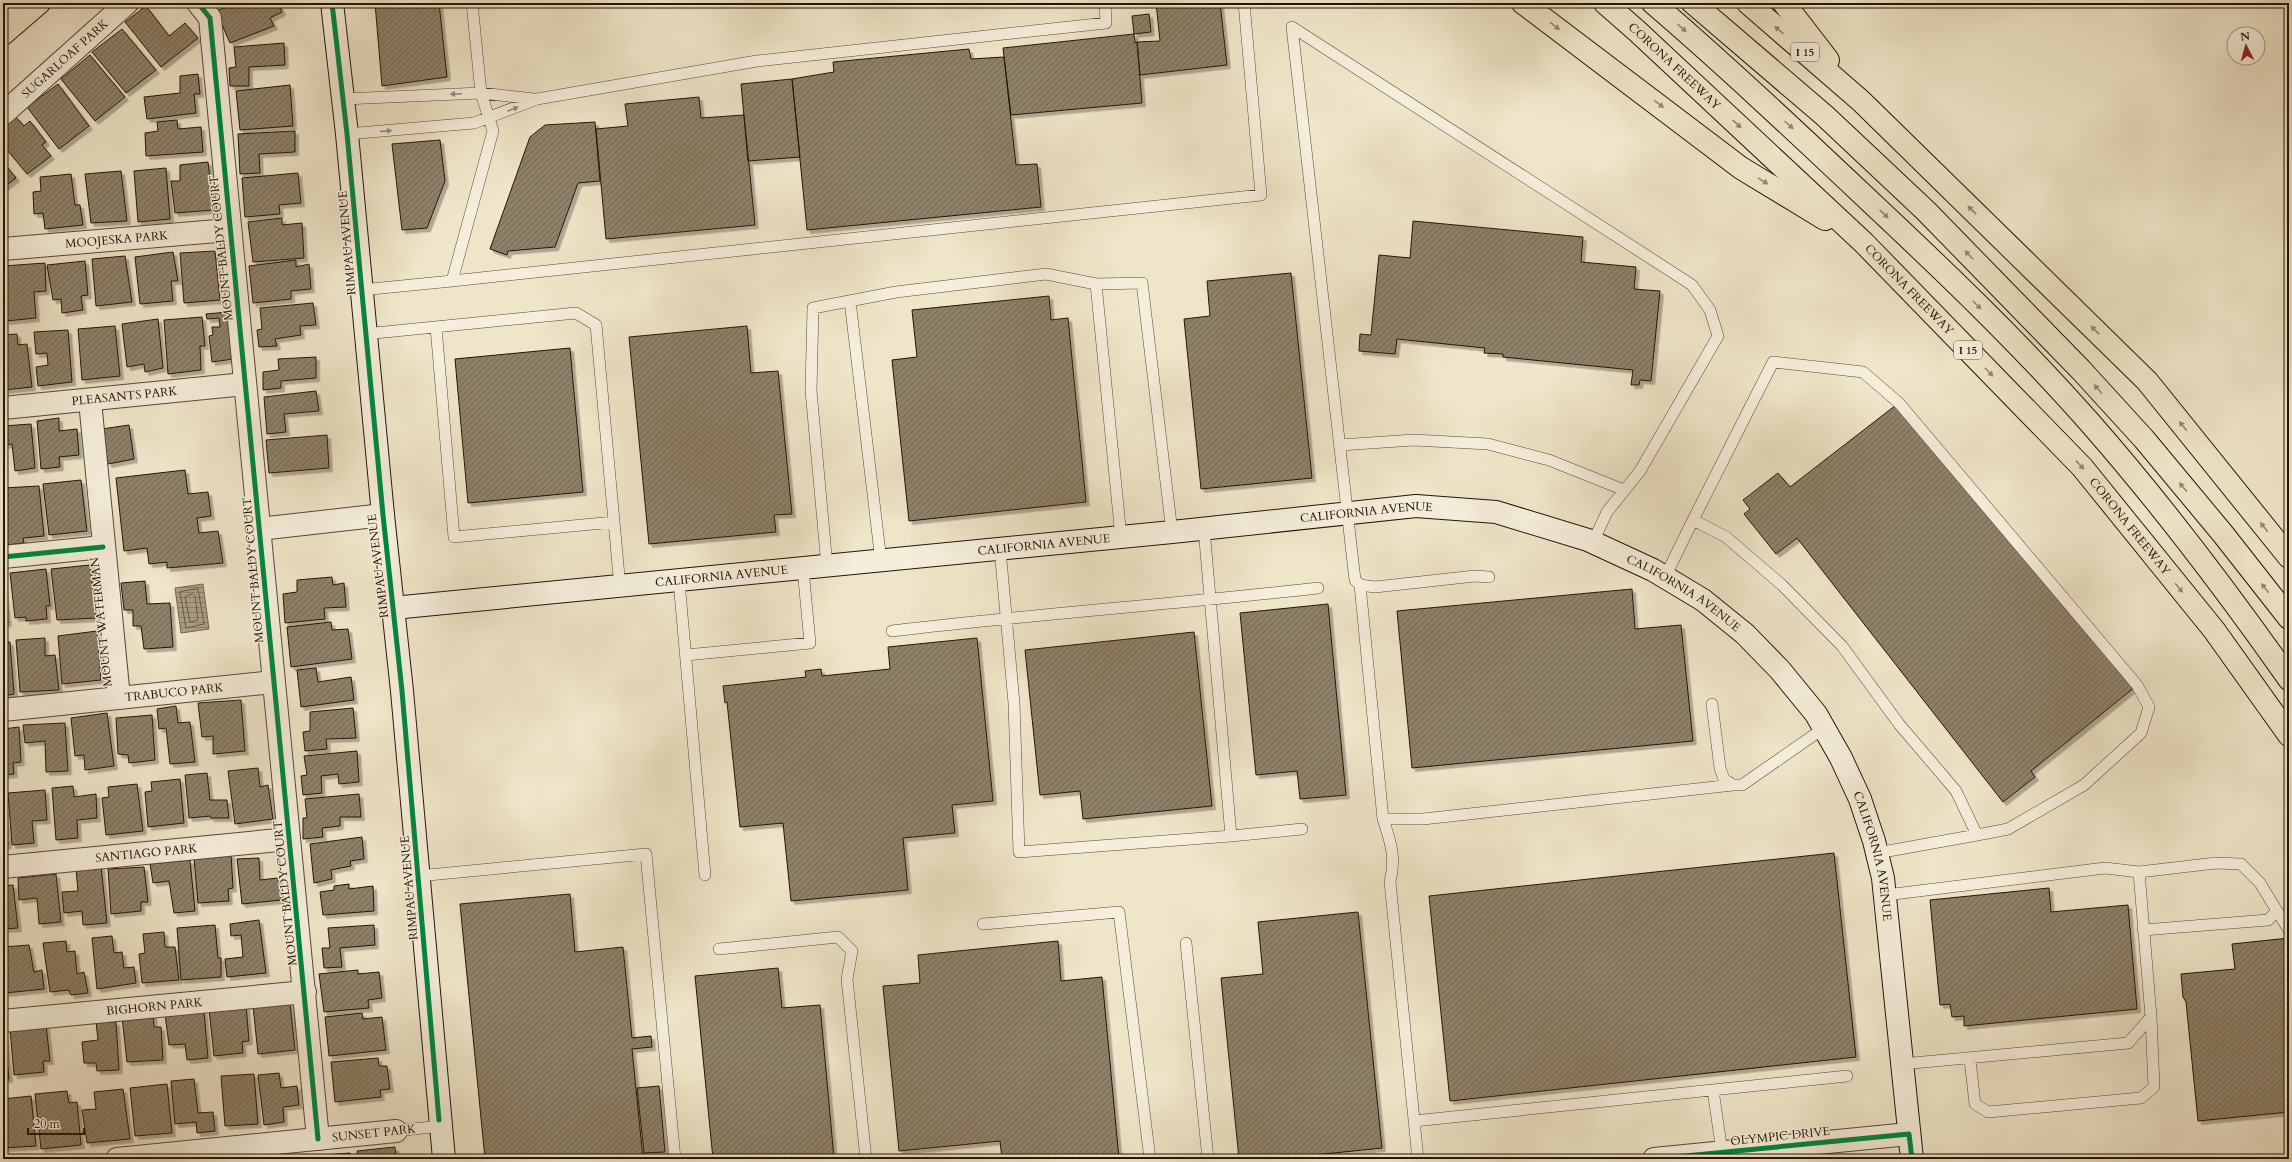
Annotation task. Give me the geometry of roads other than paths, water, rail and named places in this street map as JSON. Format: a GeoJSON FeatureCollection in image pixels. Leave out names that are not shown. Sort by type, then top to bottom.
{"type":"FeatureCollection","features":[{"type":"Feature","properties":{"kind":"main road"},"geometry":{"type":"LineString","coordinates":[[7,22],[39,3]]}},
{"type":"Feature","properties":{"kind":"main road"},"geometry":{"type":"LineString","coordinates":[[1523,3],[1741,168],[1864,243]]}},
{"type":"Feature","properties":{"kind":"main road","name":"CORONA FREEWAY"},"geometry":{"type":"LineString","coordinates":[[1605,3],[1637,31],[1864,243],[2082,467],[2214,630],[2289,735]]}},
{"type":"Feature","properties":{"kind":"main road"},"geometry":{"type":"LineString","coordinates":[[1653,3],[1891,221],[2026,353],[2091,424],[2144,488],[2239,607],[2289,679]]}},
{"type":"Feature","properties":{"kind":"main road"},"geometry":{"type":"LineString","coordinates":[[1693,3],[1824,115],[1926,211],[2070,359],[2144,439],[2223,534],[2289,618]]}},
{"type":"Feature","properties":{"kind":"main road","name":"I 15"},"geometry":{"type":"LineString","coordinates":[[1748,3],[1861,101],[2147,381],[2289,557]]}},
{"type":"Feature","properties":{"kind":"main road"},"geometry":{"type":"LineString","coordinates":[[1784,3],[1861,101]]}},
{"type":"Feature","properties":{"kind":"street","name":"SUGARLOAF PARK"},"geometry":{"type":"LineString","coordinates":[[3,114],[127,3]]}},
{"type":"Feature","properties":{"kind":"street","name":"MOUNT BALDY COURT"},"geometry":{"type":"LineString","coordinates":[[198,3],[210,18],[229,230],[305,992],[318,1139]]}},
{"type":"Feature","properties":{"kind":"street","name":"RIMPAU AVENUE"},"geometry":{"type":"LineString","coordinates":[[332,3],[347,134],[365,334],[393,608],[444,1159]]}},
{"type":"Feature","properties":{"kind":"street","name":"MOOJESKA PARK"},"geometry":{"type":"LineString","coordinates":[[3,249],[229,230]]}},
{"type":"Feature","properties":{"kind":"street","name":"PLEASANTS PARK"},"geometry":{"type":"LineString","coordinates":[[3,408],[90,401],[245,384]]}},
{"type":"Feature","properties":{"kind":"street","name":"MOUNT WATERMAN"},"geometry":{"type":"LineString","coordinates":[[90,401],[103,548],[119,698]]}},
{"type":"Feature","properties":{"kind":"street","name":"CALIFORNIA AVENUE"},"geometry":{"type":"LineString","coordinates":[[393,608],[1204,529],[1416,506],[1496,512],[1593,542],[1665,577],[1704,600],[1745,634],[1780,670],[1816,714],[1841,758],[1860,799],[1877,853],[1886,895],[1912,1159]]}},
{"type":"Feature","properties":{"kind":"street"},"geometry":{"type":"LineString","coordinates":[[259,529],[383,515]]}},
{"type":"Feature","properties":{"kind":"street"},"geometry":{"type":"LineString","coordinates":[[3,557],[103,548]]}},
{"type":"Feature","properties":{"kind":"street","name":"TRABUCO PARK"},"geometry":{"type":"LineString","coordinates":[[3,710],[273,682]]}},
{"type":"Feature","properties":{"kind":"street","name":"SANTIAGO PARK"},"geometry":{"type":"LineString","coordinates":[[3,867],[289,839]]}},
{"type":"Feature","properties":{"kind":"street","name":"BIGHORN PARK"},"geometry":{"type":"LineString","coordinates":[[3,1021],[305,992]]}},
{"type":"Feature","properties":{"kind":"street","name":"SUNSET PARK"},"geometry":{"type":"LineString","coordinates":[[117,1159],[396,1130]]}},
{"type":"Feature","properties":{"kind":"street","name":"OLYMPIC DRIVE"},"geometry":{"type":"LineString","coordinates":[[1654,1159],[1678,1158],[1722,1152],[1909,1134]]}},
{"type":"Feature","properties":{"kind":"lane"},"geometry":{"type":"LineString","coordinates":[[452,281],[493,131],[481,93],[472,3]]}},
{"type":"Feature","properties":{"kind":"lane"},"geometry":{"type":"LineString","coordinates":[[347,134],[474,124],[537,99],[764,60],[1106,23],[1105,3]]}},
{"type":"Feature","properties":{"kind":"lane"},"geometry":{"type":"LineString","coordinates":[[361,290],[1261,195],[1244,3]]}},
{"type":"Feature","properties":{"kind":"lane"},"geometry":{"type":"LineString","coordinates":[[1489,577],[1475,576],[1375,587],[1360,585],[1355,580],[1292,26],[1692,285],[1710,310],[1718,336],[1640,471],[1607,512],[1593,542]]}},
{"type":"Feature","properties":{"kind":"lane"},"geometry":{"type":"LineString","coordinates":[[343,99],[481,93],[537,99]]}},
{"type":"Feature","properties":{"kind":"lane"},"geometry":{"type":"LineString","coordinates":[[827,566],[811,391],[812,308],[896,292],[1046,274],[1096,284],[1142,283],[1172,532]]}},
{"type":"Feature","properties":{"kind":"lane"},"geometry":{"type":"LineString","coordinates":[[1096,284],[1121,537]]}},
{"type":"Feature","properties":{"kind":"lane"},"geometry":{"type":"LineString","coordinates":[[850,301],[881,561]]}},
{"type":"Feature","properties":{"kind":"lane"},"geometry":{"type":"LineString","coordinates":[[365,334],[576,312],[596,325],[620,586]]}},
{"type":"Feature","properties":{"kind":"lane"},"geometry":{"type":"LineString","coordinates":[[436,327],[454,537],[614,522]]}},
{"type":"Feature","properties":{"kind":"lane"},"geometry":{"type":"LineString","coordinates":[[1665,577],[1774,362],[1863,372],[1899,403],[2137,685],[2149,706],[2141,733],[2084,785],[2008,829],[1877,853]]}},
{"type":"Feature","properties":{"kind":"lane"},"geometry":{"type":"LineString","coordinates":[[1340,445],[1414,440],[1488,444],[1549,460],[1624,490]]}},
{"type":"Feature","properties":{"kind":"lane"},"geometry":{"type":"LineString","coordinates":[[1693,520],[1732,542],[1782,586],[1842,646],[1899,724],[1956,791],[1977,835]]}},
{"type":"Feature","properties":{"kind":"lane"},"geometry":{"type":"LineString","coordinates":[[1204,529],[1231,836]]}},
{"type":"Feature","properties":{"kind":"lane"},"geometry":{"type":"LineString","coordinates":[[1000,549],[1014,703],[1019,852],[1231,836],[1302,829]]}},
{"type":"Feature","properties":{"kind":"lane"},"geometry":{"type":"LineString","coordinates":[[686,655],[810,643],[803,568]]}},
{"type":"Feature","properties":{"kind":"lane"},"geometry":{"type":"LineString","coordinates":[[680,581],[705,875]]}},
{"type":"Feature","properties":{"kind":"lane"},"geometry":{"type":"LineString","coordinates":[[1360,585],[1383,818],[1393,847],[1393,868],[1390,882],[1418,1159]]}},
{"type":"Feature","properties":{"kind":"lane"},"geometry":{"type":"LineString","coordinates":[[892,631],[1006,618],[1210,600],[1318,588]]}},
{"type":"Feature","properties":{"kind":"lane"},"geometry":{"type":"LineString","coordinates":[[1712,704],[1720,768],[1724,779],[1733,786]]}},
{"type":"Feature","properties":{"kind":"lane"},"geometry":{"type":"LineString","coordinates":[[1383,818],[1423,819],[1733,786],[1742,784],[1824,728]]}},
{"type":"Feature","properties":{"kind":"lane"},"geometry":{"type":"LineString","coordinates":[[418,876],[646,854],[675,1159]]}},
{"type":"Feature","properties":{"kind":"lane"},"geometry":{"type":"LineString","coordinates":[[1886,895],[2105,868],[2139,872],[2216,863],[2241,864],[2260,884],[2289,930]]}},
{"type":"Feature","properties":{"kind":"lane"},"geometry":{"type":"LineString","coordinates":[[1970,1058],[1975,1104],[1988,1112],[2140,1098],[2154,1087],[2151,1017],[2139,872]]}},
{"type":"Feature","properties":{"kind":"lane"},"geometry":{"type":"LineString","coordinates":[[2144,930],[2268,920],[2277,911]]}},
{"type":"Feature","properties":{"kind":"lane"},"geometry":{"type":"LineString","coordinates":[[983,924],[1119,912],[1150,1159]]}},
{"type":"Feature","properties":{"kind":"lane"},"geometry":{"type":"LineString","coordinates":[[719,949],[838,937],[852,951],[847,979],[866,1159]]}},
{"type":"Feature","properties":{"kind":"lane"},"geometry":{"type":"LineString","coordinates":[[1186,943],[1208,1159]]}},
{"type":"Feature","properties":{"kind":"lane"},"geometry":{"type":"LineString","coordinates":[[1902,1064],[2128,1042],[2151,1017]]}},
{"type":"Feature","properties":{"kind":"lane"},"geometry":{"type":"LineString","coordinates":[[1414,1121],[1847,1076]]}},
{"type":"Feature","properties":{"kind":"lane"},"geometry":{"type":"LineString","coordinates":[[1714,1090],[1722,1152]]}},
{"type":"Feature","properties":{"kind":"lane","name":"SUNSET PARK"},"geometry":{"type":"LineString","coordinates":[[396,1130],[440,1126]]}},
{"type":"Feature","properties":{"kind":"water"},"geometry":{"type":"Polygon","coordinates":[[[203,584],[209,629],[181,633],[175,588],[203,584]]]}}]}
